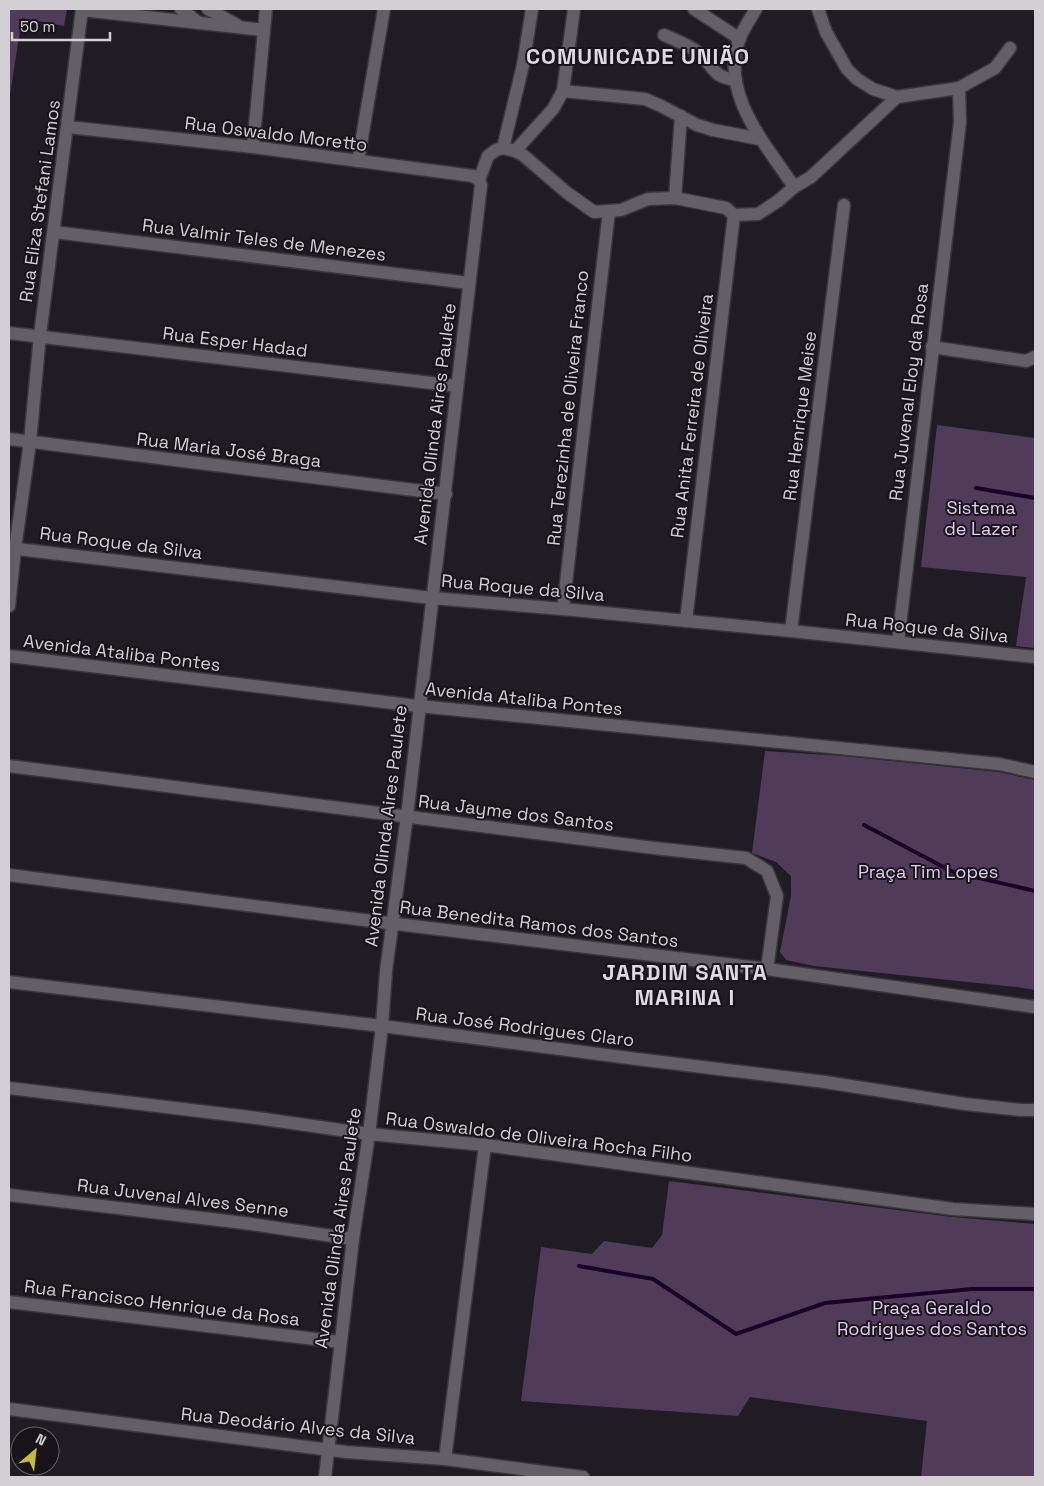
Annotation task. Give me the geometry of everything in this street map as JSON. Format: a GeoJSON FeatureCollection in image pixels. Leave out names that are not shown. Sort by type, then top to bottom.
{"type":"FeatureCollection","features":[{"type":"Feature","properties":{"kind":"street"},"geometry":{"type":"LineString","coordinates":[[182,9],[199,23]]}},
{"type":"Feature","properties":{"kind":"street"},"geometry":{"type":"LineString","coordinates":[[208,9],[241,28]]}},
{"type":"Feature","properties":{"kind":"street"},"geometry":{"type":"LineString","coordinates":[[253,147],[266,9]]}},
{"type":"Feature","properties":{"kind":"street"},"geometry":{"type":"LineString","coordinates":[[358,161],[384,9]]}},
{"type":"Feature","properties":{"kind":"street"},"geometry":{"type":"LineString","coordinates":[[509,150],[532,9]]}},
{"type":"Feature","properties":{"kind":"street"},"geometry":{"type":"LineString","coordinates":[[509,150],[553,109],[563,91],[574,9]]}},
{"type":"Feature","properties":{"kind":"street"},"geometry":{"type":"LineString","coordinates":[[694,9],[740,39]]}},
{"type":"Feature","properties":{"kind":"street"},"geometry":{"type":"LineString","coordinates":[[756,9],[740,39],[735,59],[736,80],[740,94],[760,139],[794,187]]}},
{"type":"Feature","properties":{"kind":"street"},"geometry":{"type":"LineString","coordinates":[[818,9],[826,32],[847,69],[857,79],[873,89],[897,97],[959,88],[995,68],[1010,48]]}},
{"type":"Feature","properties":{"kind":"street"},"geometry":{"type":"LineString","coordinates":[[82,10],[264,30]]}},
{"type":"Feature","properties":{"kind":"street","name":"Rua Eliza Stefani Lamos"},"geometry":{"type":"LineString","coordinates":[[9,606],[12,548],[30,442],[40,336],[82,10]]}},
{"type":"Feature","properties":{"kind":"street"},"geometry":{"type":"LineString","coordinates":[[664,35],[699,53],[716,74],[736,80]]}},
{"type":"Feature","properties":{"kind":"street","name":"Rua Juvenal Eloy da Rosa"},"geometry":{"type":"LineString","coordinates":[[898,642],[960,122],[959,88]]}},
{"type":"Feature","properties":{"kind":"street"},"geometry":{"type":"LineString","coordinates":[[563,91],[645,99],[696,125],[760,139]]}},
{"type":"Feature","properties":{"kind":"street"},"geometry":{"type":"LineString","coordinates":[[460,174],[496,150],[509,150],[523,155],[566,192],[594,212],[621,210],[648,199],[675,198],[726,208],[734,215],[758,214],[778,201],[794,187],[811,177],[897,97]]}},
{"type":"Feature","properties":{"kind":"street"},"geometry":{"type":"LineString","coordinates":[[675,198],[681,116]]}},
{"type":"Feature","properties":{"kind":"street","name":"Rua Oswaldo Moretto"},"geometry":{"type":"LineString","coordinates":[[68,127],[253,147],[460,174],[473,176],[479,180]]}},
{"type":"Feature","properties":{"kind":"street","name":"Avenida Olinda Aires Paulete"},"geometry":{"type":"LineString","coordinates":[[325,1477],[353,1238],[369,1134],[382,1026],[386,971],[446,494],[481,185],[479,180],[488,156]]}},
{"type":"Feature","properties":{"kind":"street","name":"Rua Henrique Meise"},"geometry":{"type":"LineString","coordinates":[[791,631],[844,206]]}},
{"type":"Feature","properties":{"kind":"street","name":"Rua Terezinha de Oliveira Franco"},"geometry":{"type":"LineString","coordinates":[[563,609],[609,212]]}},
{"type":"Feature","properties":{"kind":"street","name":"Rua Anita Ferreira de Oliveira"},"geometry":{"type":"LineString","coordinates":[[686,620],[734,215]]}},
{"type":"Feature","properties":{"kind":"street","name":"Rua Valmir Teles de Menezes"},"geometry":{"type":"LineString","coordinates":[[54,232],[469,283]]}},
{"type":"Feature","properties":{"kind":"street","name":"Rua Esper Hadad"},"geometry":{"type":"LineString","coordinates":[[9,333],[457,386]]}},
{"type":"Feature","properties":{"kind":"street"},"geometry":{"type":"LineString","coordinates":[[932,347],[1026,361],[1035,357]]}},
{"type":"Feature","properties":{"kind":"street","name":"Rua Maria José Braga"},"geometry":{"type":"LineString","coordinates":[[9,439],[446,494]]}},
{"type":"Feature","properties":{"kind":"street","name":"Rua Roque da Silva"},"geometry":{"type":"LineString","coordinates":[[12,548],[432,598],[686,620],[1035,657]]}},
{"type":"Feature","properties":{"kind":"street","name":"Avenida Ataliba Pontes"},"geometry":{"type":"LineString","coordinates":[[9,656],[298,693],[990,763],[1035,772]]}},
{"type":"Feature","properties":{"kind":"street","name":"Rua Jayme dos Santos"},"geometry":{"type":"LineString","coordinates":[[9,766],[746,858],[767,871],[777,896],[767,969]]}},
{"type":"Feature","properties":{"kind":"street","name":"Rua Benedita Ramos dos Santos"},"geometry":{"type":"LineString","coordinates":[[9,875],[767,969],[1035,1007]]}},
{"type":"Feature","properties":{"kind":"street","name":"Rua José Rodrigues Claro"},"geometry":{"type":"LineString","coordinates":[[9,982],[382,1026],[825,1082],[966,1104],[1035,1110]]}},
{"type":"Feature","properties":{"kind":"street","name":"Rua Oswaldo de Oliveira Rocha Filho"},"geometry":{"type":"LineString","coordinates":[[9,1088],[256,1118],[369,1134],[485,1145],[953,1209],[1035,1214]]}},
{"type":"Feature","properties":{"kind":"street"},"geometry":{"type":"LineString","coordinates":[[444,1459],[485,1145]]}},
{"type":"Feature","properties":{"kind":"street","name":"Rua Juvenal Alves Senne"},"geometry":{"type":"LineString","coordinates":[[9,1195],[254,1224],[353,1238]]}},
{"type":"Feature","properties":{"kind":"street","name":"Rua Francisco Henrique da Rosa"},"geometry":{"type":"LineString","coordinates":[[9,1302],[340,1342]]}},
{"type":"Feature","properties":{"kind":"street","name":"Rua Deodário Alves da Silva"},"geometry":{"type":"LineString","coordinates":[[9,1409],[328,1450],[444,1459],[583,1477]]}},
{"type":"Feature","properties":{"kind":"green space"},"geometry":{"type":"Polygon","coordinates":[[[9,9],[67,9],[64,26],[22,18],[9,101],[9,9]]]}},
{"type":"Feature","properties":{"kind":"green space","name":"Sistema de Lazer"},"geometry":{"type":"Polygon","coordinates":[[[937,425],[1035,438],[1035,648],[1016,646],[1026,577],[921,567],[937,425]]]}},
{"type":"Feature","properties":{"kind":"green space","name":"Praça Tim Lopes"},"geometry":{"type":"Polygon","coordinates":[[[765,751],[843,756],[998,772],[1035,780],[1035,990],[814,966],[786,960],[780,952],[791,896],[791,876],[776,862],[752,853],[765,751]]]}},
{"type":"Feature","properties":{"kind":"green space","name":"Praça Geraldo Rodrigues dos Santos"},"geometry":{"type":"Polygon","coordinates":[[[669,1181],[952,1217],[1035,1224],[1035,1477],[921,1477],[927,1421],[750,1397],[738,1416],[521,1401],[541,1247],[592,1254],[604,1241],[652,1248],[662,1235],[669,1181]]]}},
{"type":"Feature","properties":{"kind":"waterway"},"geometry":{"type":"LineString","coordinates":[[976,488],[1035,498]]}},
{"type":"Feature","properties":{"kind":"waterway"},"geometry":{"type":"LineString","coordinates":[[864,825],[953,872],[1035,891]]}},
{"type":"Feature","properties":{"kind":"waterway"},"geometry":{"type":"LineString","coordinates":[[579,1266],[653,1279],[736,1334],[825,1303],[972,1289],[1035,1289]]}},
{"type":"Feature","properties":{"kind":"district","name":"COMUNICADE UNIÃO"},"geometry":{"type":"Point","coordinates":[638,56]}},
{"type":"Feature","properties":{"kind":"district","name":"JARDIM SANTA MARINA I"},"geometry":{"type":"Point","coordinates":[685,984]}}]}
